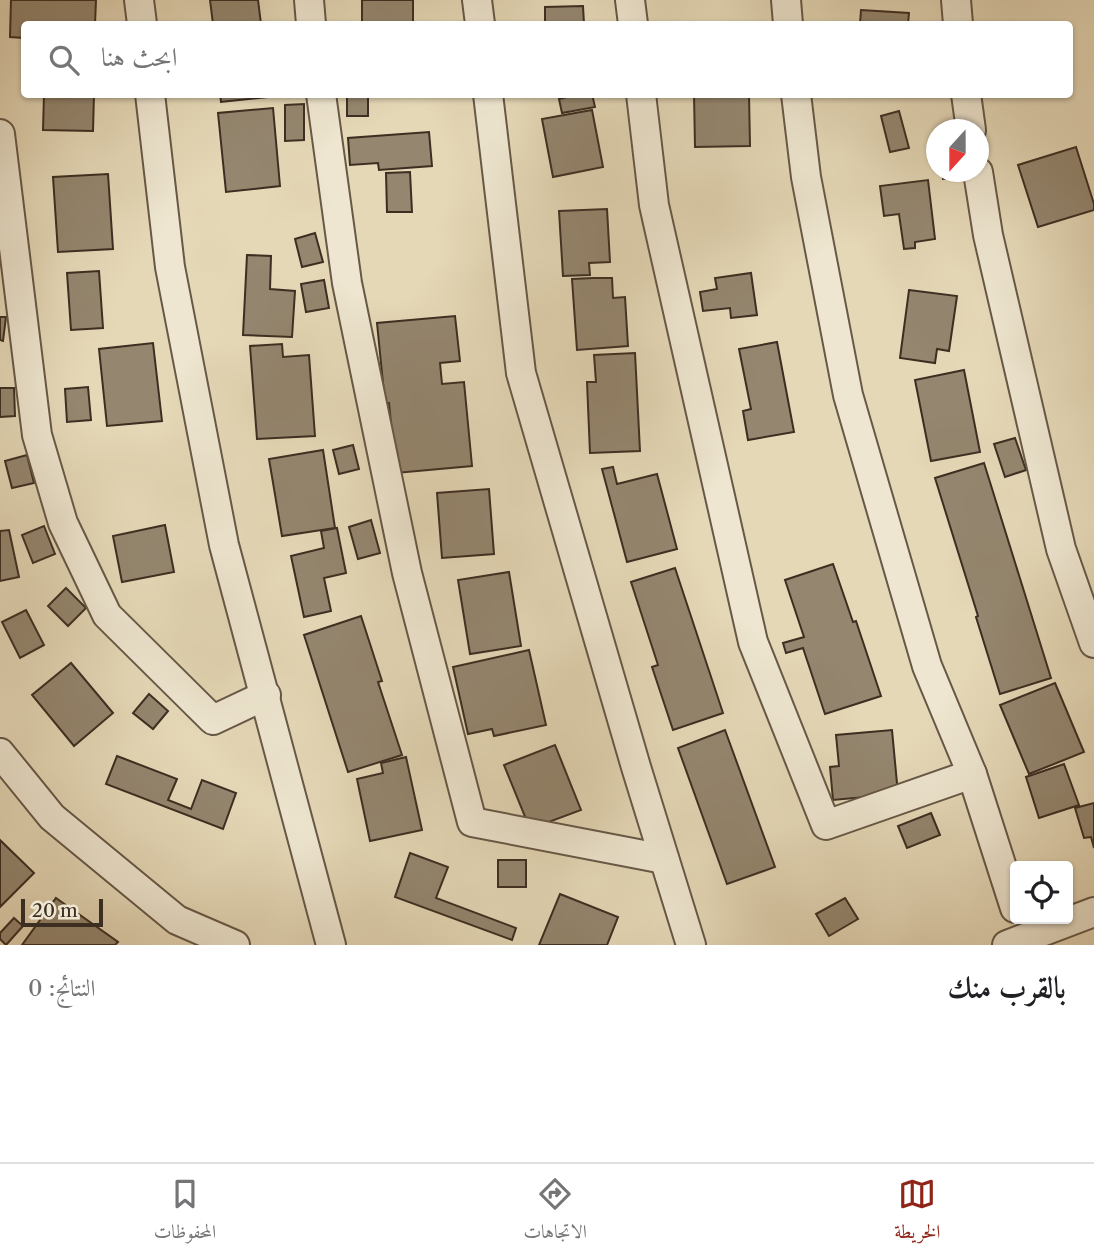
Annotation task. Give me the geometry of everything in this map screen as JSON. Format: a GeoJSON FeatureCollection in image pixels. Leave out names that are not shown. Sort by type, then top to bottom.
{"type":"FeatureCollection","features":[{"type":"Feature","properties":{"kind":"street"},"geometry":{"type":"LineString","coordinates":[[139,0],[142,21]]}},
{"type":"Feature","properties":{"kind":"street"},"geometry":{"type":"LineString","coordinates":[[309,0],[311,21]]}},
{"type":"Feature","properties":{"kind":"street"},"geometry":{"type":"LineString","coordinates":[[477,0],[480,21]]}},
{"type":"Feature","properties":{"kind":"street"},"geometry":{"type":"LineString","coordinates":[[630,0],[633,21]]}},
{"type":"Feature","properties":{"kind":"street"},"geometry":{"type":"LineString","coordinates":[[786,0],[788,21]]}},
{"type":"Feature","properties":{"kind":"street"},"geometry":{"type":"LineString","coordinates":[[956,0],[958,21]]}},
{"type":"Feature","properties":{"kind":"street"},"geometry":{"type":"LineString","coordinates":[[150,98],[170,267],[224,545],[331,945]]}},
{"type":"Feature","properties":{"kind":"street"},"geometry":{"type":"LineString","coordinates":[[322,98],[346,283],[407,573],[472,822],[664,859]]}},
{"type":"Feature","properties":{"kind":"street"},"geometry":{"type":"LineString","coordinates":[[488,98],[521,373],[691,945]]}},
{"type":"Feature","properties":{"kind":"street"},"geometry":{"type":"LineString","coordinates":[[641,98],[654,205],[754,642],[826,825],[972,774]]}},
{"type":"Feature","properties":{"kind":"street"},"geometry":{"type":"LineString","coordinates":[[796,98],[806,177],[848,395],[927,666],[972,774],[1010,892]]}},
{"type":"Feature","properties":{"kind":"street"},"geometry":{"type":"LineString","coordinates":[[967,98],[969,119]]}},
{"type":"Feature","properties":{"kind":"street"},"geometry":{"type":"LineString","coordinates":[[0,134],[37,435],[63,523],[107,615],[213,720],[266,695]]}},
{"type":"Feature","properties":{"kind":"street"},"geometry":{"type":"LineString","coordinates":[[980,182],[988,235],[1061,549],[1094,643]]}},
{"type":"Feature","properties":{"kind":"street"},"geometry":{"type":"LineString","coordinates":[[0,753],[52,817],[177,920],[235,945]]}},
{"type":"Feature","properties":{"kind":"street"},"geometry":{"type":"LineString","coordinates":[[1017,934],[1094,912]]}},
{"type":"Feature","properties":{"kind":"building"},"geometry":{"type":"Polygon","coordinates":[[[11,0],[96,0],[95,21],[21,21],[21,38],[10,37],[11,0]]]}},
{"type":"Feature","properties":{"kind":"building"},"geometry":{"type":"Polygon","coordinates":[[[210,0],[258,0],[261,21],[213,21],[210,0]]]}},
{"type":"Feature","properties":{"kind":"building"},"geometry":{"type":"Polygon","coordinates":[[[362,0],[413,0],[413,21],[362,21],[362,0]]]}},
{"type":"Feature","properties":{"kind":"building"},"geometry":{"type":"Polygon","coordinates":[[[583,6],[584,21],[545,21],[545,7],[583,6]]]}},
{"type":"Feature","properties":{"kind":"building"},"geometry":{"type":"Polygon","coordinates":[[[861,10],[909,13],[908,21],[860,21],[861,10]]]}},
{"type":"Feature","properties":{"kind":"building"},"geometry":{"type":"Polygon","coordinates":[[[44,98],[94,98],[93,131],[43,130],[44,98]]]}},
{"type":"Feature","properties":{"kind":"building"},"geometry":{"type":"Polygon","coordinates":[[[220,98],[258,98],[221,102],[220,98]]]}},
{"type":"Feature","properties":{"kind":"building"},"geometry":{"type":"Polygon","coordinates":[[[347,98],[368,98],[368,116],[347,116],[347,98]]]}},
{"type":"Feature","properties":{"kind":"building"},"geometry":{"type":"Polygon","coordinates":[[[593,98],[595,107],[562,113],[559,99],[593,98]]]}},
{"type":"Feature","properties":{"kind":"building"},"geometry":{"type":"Polygon","coordinates":[[[694,98],[749,98],[750,146],[695,147],[694,98]]]}},
{"type":"Feature","properties":{"kind":"building"},"geometry":{"type":"Polygon","coordinates":[[[304,104],[304,140],[285,141],[285,105],[304,104]]]}},
{"type":"Feature","properties":{"kind":"building"},"geometry":{"type":"Polygon","coordinates":[[[273,108],[280,186],[226,192],[218,113],[273,108]]]}},
{"type":"Feature","properties":{"kind":"building"},"geometry":{"type":"Polygon","coordinates":[[[592,110],[603,167],[553,177],[542,119],[592,110]]]}},
{"type":"Feature","properties":{"kind":"building"},"geometry":{"type":"Polygon","coordinates":[[[899,111],[909,148],[890,152],[881,116],[899,111]]]}},
{"type":"Feature","properties":{"kind":"building"},"geometry":{"type":"Polygon","coordinates":[[[429,132],[432,166],[379,170],[378,163],[350,165],[348,138],[429,132]]]}},
{"type":"Feature","properties":{"kind":"building"},"geometry":{"type":"Polygon","coordinates":[[[1076,147],[1094,210],[1038,227],[1018,165],[1076,147]]]}},
{"type":"Feature","properties":{"kind":"building"},"geometry":{"type":"Polygon","coordinates":[[[410,172],[412,212],[387,212],[386,173],[410,172]]]}},
{"type":"Feature","properties":{"kind":"building"},"geometry":{"type":"Polygon","coordinates":[[[108,174],[113,249],[58,252],[53,177],[108,174]]]}},
{"type":"Feature","properties":{"kind":"building"},"geometry":{"type":"Polygon","coordinates":[[[928,182],[935,239],[915,242],[915,248],[904,249],[899,214],[884,216],[880,186],[928,182]]]}},
{"type":"Feature","properties":{"kind":"building"},"geometry":{"type":"Polygon","coordinates":[[[607,209],[610,262],[589,263],[590,275],[563,276],[559,211],[607,209]]]}},
{"type":"Feature","properties":{"kind":"building"},"geometry":{"type":"Polygon","coordinates":[[[315,233],[323,262],[302,267],[295,239],[315,233]]]}},
{"type":"Feature","properties":{"kind":"building"},"geometry":{"type":"Polygon","coordinates":[[[247,255],[271,256],[270,289],[295,291],[292,337],[243,335],[247,255]]]}},
{"type":"Feature","properties":{"kind":"building"},"geometry":{"type":"Polygon","coordinates":[[[99,271],[103,328],[71,330],[67,273],[99,271]]]}},
{"type":"Feature","properties":{"kind":"building"},"geometry":{"type":"Polygon","coordinates":[[[751,273],[757,315],[731,318],[730,308],[703,311],[700,292],[717,289],[715,278],[751,273]]]}},
{"type":"Feature","properties":{"kind":"building"},"geometry":{"type":"Polygon","coordinates":[[[612,278],[613,298],[625,297],[628,346],[577,350],[572,279],[612,278]]]}},
{"type":"Feature","properties":{"kind":"building"},"geometry":{"type":"Polygon","coordinates":[[[324,280],[329,308],[306,312],[301,284],[324,280]]]}},
{"type":"Feature","properties":{"kind":"building"},"geometry":{"type":"Polygon","coordinates":[[[909,290],[957,296],[949,351],[937,349],[935,363],[900,358],[909,290]]]}},
{"type":"Feature","properties":{"kind":"building"},"geometry":{"type":"Polygon","coordinates":[[[455,316],[460,361],[440,363],[442,384],[464,382],[472,466],[396,473],[389,403],[385,403],[377,323],[455,316]]]}},
{"type":"Feature","properties":{"kind":"building"},"geometry":{"type":"Polygon","coordinates":[[[0,317],[6,317],[3,341],[0,340],[0,317]]]}},
{"type":"Feature","properties":{"kind":"building"},"geometry":{"type":"Polygon","coordinates":[[[777,342],[794,432],[748,440],[743,411],[751,409],[739,349],[777,342]]]}},
{"type":"Feature","properties":{"kind":"building"},"geometry":{"type":"Polygon","coordinates":[[[153,343],[162,421],[107,426],[99,349],[153,343]]]}},
{"type":"Feature","properties":{"kind":"building"},"geometry":{"type":"Polygon","coordinates":[[[282,344],[283,357],[309,355],[315,436],[257,439],[250,346],[282,344]]]}},
{"type":"Feature","properties":{"kind":"building"},"geometry":{"type":"Polygon","coordinates":[[[635,353],[640,451],[590,453],[587,382],[596,382],[594,355],[635,353]]]}},
{"type":"Feature","properties":{"kind":"building"},"geometry":{"type":"Polygon","coordinates":[[[964,370],[980,452],[931,461],[915,380],[964,370]]]}},
{"type":"Feature","properties":{"kind":"building"},"geometry":{"type":"Polygon","coordinates":[[[88,387],[91,420],[67,422],[65,389],[88,387]]]}},
{"type":"Feature","properties":{"kind":"building"},"geometry":{"type":"Polygon","coordinates":[[[0,388],[14,388],[15,416],[0,417],[0,388]]]}},
{"type":"Feature","properties":{"kind":"building"},"geometry":{"type":"Polygon","coordinates":[[[1015,438],[1026,470],[1005,477],[994,444],[1015,438]]]}},
{"type":"Feature","properties":{"kind":"building"},"geometry":{"type":"Polygon","coordinates":[[[353,445],[359,469],[339,474],[333,450],[353,445]]]}},
{"type":"Feature","properties":{"kind":"building"},"geometry":{"type":"Polygon","coordinates":[[[323,450],[335,528],[282,536],[269,459],[323,450]]]}},
{"type":"Feature","properties":{"kind":"building"},"geometry":{"type":"Polygon","coordinates":[[[27,455],[34,483],[12,488],[5,461],[27,455]]]}},
{"type":"Feature","properties":{"kind":"building"},"geometry":{"type":"Polygon","coordinates":[[[984,463],[1051,678],[1000,694],[935,478],[984,463]]]}},
{"type":"Feature","properties":{"kind":"building"},"geometry":{"type":"Polygon","coordinates":[[[613,467],[617,484],[657,474],[677,549],[627,562],[602,469],[613,467]]]}},
{"type":"Feature","properties":{"kind":"building"},"geometry":{"type":"Polygon","coordinates":[[[489,489],[494,554],[442,558],[437,493],[489,489]]]}},
{"type":"Feature","properties":{"kind":"building"},"geometry":{"type":"Polygon","coordinates":[[[371,520],[380,553],[358,559],[349,527],[371,520]]]}},
{"type":"Feature","properties":{"kind":"building"},"geometry":{"type":"Polygon","coordinates":[[[165,525],[174,572],[122,582],[113,536],[165,525]]]}},
{"type":"Feature","properties":{"kind":"building"},"geometry":{"type":"Polygon","coordinates":[[[44,526],[55,554],[33,563],[22,535],[44,526]]]}},
{"type":"Feature","properties":{"kind":"building"},"geometry":{"type":"Polygon","coordinates":[[[337,528],[346,573],[324,578],[331,611],[304,617],[291,556],[324,548],[321,531],[337,528]]]}},
{"type":"Feature","properties":{"kind":"building"},"geometry":{"type":"Polygon","coordinates":[[[9,530],[19,577],[0,581],[0,531],[9,530]]]}},
{"type":"Feature","properties":{"kind":"building"},"geometry":{"type":"Polygon","coordinates":[[[833,564],[853,622],[856,621],[881,696],[825,714],[803,648],[786,653],[783,643],[804,637],[785,580],[833,564]]]}},
{"type":"Feature","properties":{"kind":"building"},"geometry":{"type":"Polygon","coordinates":[[[675,568],[723,713],[673,730],[652,667],[658,665],[631,582],[675,568]]]}},
{"type":"Feature","properties":{"kind":"building"},"geometry":{"type":"Polygon","coordinates":[[[509,572],[521,646],[470,654],[458,580],[509,572]]]}},
{"type":"Feature","properties":{"kind":"building"},"geometry":{"type":"Polygon","coordinates":[[[66,588],[86,608],[68,626],[48,606],[66,588]]]}},
{"type":"Feature","properties":{"kind":"building"},"geometry":{"type":"Polygon","coordinates":[[[26,610],[44,645],[20,658],[2,622],[26,610]]]}},
{"type":"Feature","properties":{"kind":"building"},"geometry":{"type":"Polygon","coordinates":[[[361,616],[382,681],[378,682],[402,755],[348,772],[304,635],[361,616]]]}},
{"type":"Feature","properties":{"kind":"building"},"geometry":{"type":"Polygon","coordinates":[[[529,650],[546,725],[494,736],[492,729],[468,734],[453,667],[529,650]]]}},
{"type":"Feature","properties":{"kind":"building"},"geometry":{"type":"Polygon","coordinates":[[[71,663],[113,713],[74,746],[32,695],[71,663]]]}},
{"type":"Feature","properties":{"kind":"building"},"geometry":{"type":"Polygon","coordinates":[[[1055,683],[1084,752],[1029,774],[1000,705],[1055,683]]]}},
{"type":"Feature","properties":{"kind":"building"},"geometry":{"type":"Polygon","coordinates":[[[149,694],[168,711],[153,729],[133,713],[149,694]]]}},
{"type":"Feature","properties":{"kind":"building"},"geometry":{"type":"Polygon","coordinates":[[[725,730],[775,867],[727,884],[678,748],[725,730]]]}},
{"type":"Feature","properties":{"kind":"building"},"geometry":{"type":"Polygon","coordinates":[[[892,730],[898,794],[833,800],[830,767],[839,766],[836,735],[892,730]]]}},
{"type":"Feature","properties":{"kind":"building"},"geometry":{"type":"Polygon","coordinates":[[[555,745],[581,810],[530,829],[504,765],[555,745]]]}},
{"type":"Feature","properties":{"kind":"building"},"geometry":{"type":"Polygon","coordinates":[[[117,756],[177,779],[168,800],[191,809],[202,780],[236,793],[223,829],[106,784],[117,756]]]}},
{"type":"Feature","properties":{"kind":"building"},"geometry":{"type":"Polygon","coordinates":[[[406,757],[422,830],[370,841],[357,779],[383,773],[381,763],[406,757]]]}},
{"type":"Feature","properties":{"kind":"building"},"geometry":{"type":"Polygon","coordinates":[[[1064,764],[1079,805],[1039,818],[1026,777],[1064,764]]]}},
{"type":"Feature","properties":{"kind":"building"},"geometry":{"type":"Polygon","coordinates":[[[1094,803],[1094,848],[1091,837],[1084,838],[1075,808],[1094,803]]]}},
{"type":"Feature","properties":{"kind":"building"},"geometry":{"type":"Polygon","coordinates":[[[931,813],[940,835],[907,848],[898,826],[931,813]]]}},
{"type":"Feature","properties":{"kind":"building"},"geometry":{"type":"Polygon","coordinates":[[[0,840],[34,873],[0,907],[0,840]]]}},
{"type":"Feature","properties":{"kind":"building"},"geometry":{"type":"Polygon","coordinates":[[[410,853],[448,867],[436,898],[516,928],[512,940],[395,897],[410,853]]]}},
{"type":"Feature","properties":{"kind":"building"},"geometry":{"type":"Polygon","coordinates":[[[498,860],[526,860],[526,887],[498,887],[498,860]]]}},
{"type":"Feature","properties":{"kind":"building"},"geometry":{"type":"Polygon","coordinates":[[[560,894],[618,917],[607,945],[539,945],[560,894]]]}},
{"type":"Feature","properties":{"kind":"building"},"geometry":{"type":"Polygon","coordinates":[[[56,898],[118,942],[115,945],[22,945],[56,898]]]}},
{"type":"Feature","properties":{"kind":"building"},"geometry":{"type":"Polygon","coordinates":[[[845,898],[858,919],[829,936],[816,914],[845,898]]]}},
{"type":"Feature","properties":{"kind":"building"},"geometry":{"type":"Polygon","coordinates":[[[14,918],[23,926],[6,945],[0,939],[0,933],[14,918]]]}}]}
